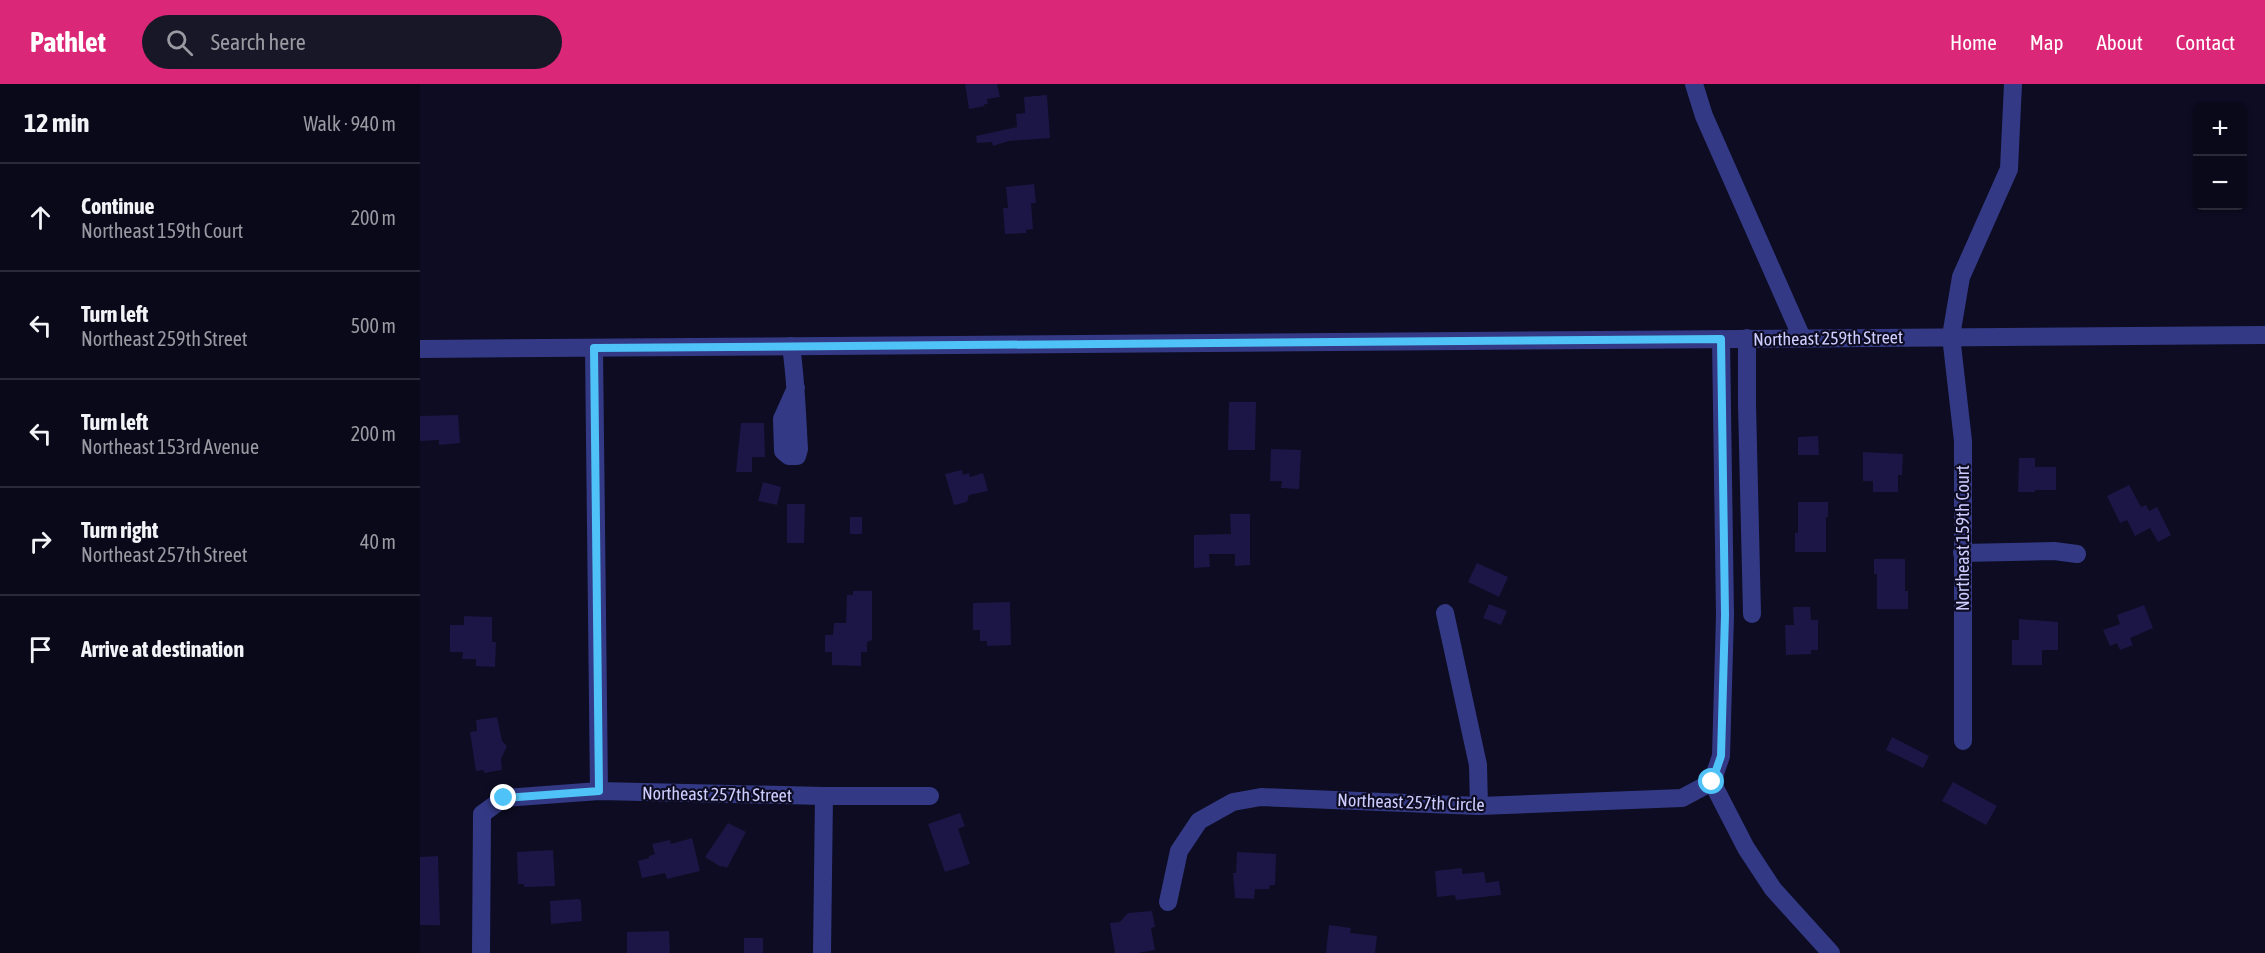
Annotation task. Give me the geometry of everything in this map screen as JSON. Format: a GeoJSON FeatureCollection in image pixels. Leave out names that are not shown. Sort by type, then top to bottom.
{"type":"FeatureCollection","features":[{"type":"Feature","properties":{"kind":"street"},"geometry":{"type":"LineString","coordinates":[[1694,84],[1704,116],[1802,338]]}},
{"type":"Feature","properties":{"kind":"street","name":"Northeast 159th Court"},"geometry":{"type":"LineString","coordinates":[[1963,741],[1963,441],[1951,336],[1961,276],[2009,168],[2013,84]]}},
{"type":"Feature","properties":{"kind":"street","name":"Northeast 259th Street"},"geometry":{"type":"LineString","coordinates":[[420,349],[2265,335]]}},
{"type":"Feature","properties":{"kind":"street"},"geometry":{"type":"LineString","coordinates":[[1721,339],[1725,615],[1721,756],[1712,782],[1746,848],[1773,889],[1831,953]]}},
{"type":"Feature","properties":{"kind":"street"},"geometry":{"type":"LineString","coordinates":[[1747,339],[1752,614]]}},
{"type":"Feature","properties":{"kind":"street"},"geometry":{"type":"LineString","coordinates":[[790,346],[796,388]]}},
{"type":"Feature","properties":{"kind":"street"},"geometry":{"type":"LineString","coordinates":[[594,348],[599,791]]}},
{"type":"Feature","properties":{"kind":"street"},"geometry":{"type":"LineString","coordinates":[[1962,553],[2054,551],[2077,554]]}},
{"type":"Feature","properties":{"kind":"street"},"geometry":{"type":"LineString","coordinates":[[1445,613],[1478,765],[1479,806]]}},
{"type":"Feature","properties":{"kind":"street","name":"Northeast 257th Circle"},"geometry":{"type":"LineString","coordinates":[[1168,902],[1179,851],[1199,821],[1233,802],[1261,797],[1479,806],[1682,798],[1712,782]]}},
{"type":"Feature","properties":{"kind":"street","name":"Northeast 257th Street"},"geometry":{"type":"LineString","coordinates":[[481,953],[482,814],[504,798],[599,791],[930,796]]}},
{"type":"Feature","properties":{"kind":"street"},"geometry":{"type":"LineString","coordinates":[[822,953],[824,796]]}},
{"type":"Feature","properties":{"kind":"building"},"geometry":{"type":"Polygon","coordinates":[[[965,84],[997,84],[1000,97],[987,99],[988,104],[984,104],[985,106],[969,109],[965,84]]]}},
{"type":"Feature","properties":{"kind":"building"},"geometry":{"type":"Polygon","coordinates":[[[1047,95],[1050,138],[1009,141],[993,146],[992,142],[977,143],[976,136],[1017,127],[1016,114],[1025,113],[1024,97],[1047,95]]]}},
{"type":"Feature","properties":{"kind":"building"},"geometry":{"type":"Polygon","coordinates":[[[1034,184],[1036,203],[1031,203],[1033,229],[1026,230],[1026,233],[1005,234],[1003,208],[1008,208],[1006,187],[1034,184]]]}},
{"type":"Feature","properties":{"kind":"building"},"geometry":{"type":"Polygon","coordinates":[[[1229,402],[1256,402],[1255,450],[1228,450],[1229,402]]]}},
{"type":"Feature","properties":{"kind":"building"},"geometry":{"type":"Polygon","coordinates":[[[458,415],[460,443],[439,445],[439,440],[420,441],[420,416],[458,415]]]}},
{"type":"Feature","properties":{"kind":"building"},"geometry":{"type":"Polygon","coordinates":[[[741,423],[764,423],[765,457],[752,457],[752,472],[736,472],[741,423]]]}},
{"type":"Feature","properties":{"kind":"building"},"geometry":{"type":"Polygon","coordinates":[[[1818,436],[1819,455],[1798,455],[1798,437],[1818,436]]]}},
{"type":"Feature","properties":{"kind":"building"},"geometry":{"type":"Polygon","coordinates":[[[1271,449],[1301,450],[1299,489],[1281,488],[1282,481],[1270,481],[1271,449]]]}},
{"type":"Feature","properties":{"kind":"building"},"geometry":{"type":"Polygon","coordinates":[[[1863,452],[1903,454],[1902,475],[1898,475],[1898,492],[1873,492],[1873,481],[1863,481],[1863,452]]]}},
{"type":"Feature","properties":{"kind":"building"},"geometry":{"type":"Polygon","coordinates":[[[2019,458],[2035,458],[2035,467],[2056,467],[2056,490],[2018,492],[2019,458]]]}},
{"type":"Feature","properties":{"kind":"building"},"geometry":{"type":"Polygon","coordinates":[[[962,470],[963,475],[969,473],[970,477],[983,473],[988,491],[969,495],[967,502],[954,505],[945,474],[962,470]]]}},
{"type":"Feature","properties":{"kind":"building"},"geometry":{"type":"Polygon","coordinates":[[[763,482],[781,487],[777,505],[758,501],[763,482]]]}},
{"type":"Feature","properties":{"kind":"building"},"geometry":{"type":"Polygon","coordinates":[[[2129,485],[2141,507],[2146,505],[2149,511],[2157,507],[2171,535],[2158,542],[2150,528],[2135,536],[2127,520],[2120,523],[2107,496],[2129,485]]]}},
{"type":"Feature","properties":{"kind":"building"},"geometry":{"type":"Polygon","coordinates":[[[1798,502],[1828,502],[1826,552],[1795,552],[1795,533],[1798,533],[1798,502]]]}},
{"type":"Feature","properties":{"kind":"building"},"geometry":{"type":"Polygon","coordinates":[[[787,504],[805,504],[804,543],[787,543],[787,504]]]}},
{"type":"Feature","properties":{"kind":"building"},"geometry":{"type":"Polygon","coordinates":[[[1230,514],[1250,514],[1250,565],[1235,566],[1235,554],[1209,554],[1210,567],[1194,568],[1194,535],[1231,534],[1230,514]]]}},
{"type":"Feature","properties":{"kind":"building"},"geometry":{"type":"Polygon","coordinates":[[[850,517],[862,517],[862,534],[850,534],[850,517]]]}},
{"type":"Feature","properties":{"kind":"building"},"geometry":{"type":"Polygon","coordinates":[[[1874,559],[1905,559],[1905,591],[1908,591],[1908,609],[1877,609],[1877,574],[1874,574],[1874,559]]]}},
{"type":"Feature","properties":{"kind":"building"},"geometry":{"type":"Polygon","coordinates":[[[1477,563],[1508,577],[1499,597],[1468,582],[1477,563]]]}},
{"type":"Feature","properties":{"kind":"building"},"geometry":{"type":"Polygon","coordinates":[[[853,591],[872,591],[872,640],[867,642],[867,652],[861,652],[861,666],[832,665],[832,652],[825,652],[825,635],[833,635],[834,623],[846,623],[847,595],[853,595],[853,591]]]}},
{"type":"Feature","properties":{"kind":"building"},"geometry":{"type":"Polygon","coordinates":[[[1010,602],[1011,645],[987,646],[987,641],[980,641],[980,630],[973,630],[973,603],[1010,602]]]}},
{"type":"Feature","properties":{"kind":"building"},"geometry":{"type":"Polygon","coordinates":[[[1489,604],[1507,611],[1501,625],[1483,618],[1489,604]]]}},
{"type":"Feature","properties":{"kind":"building"},"geometry":{"type":"Polygon","coordinates":[[[2144,605],[2153,628],[2130,638],[2133,645],[2120,650],[2117,643],[2110,646],[2103,630],[2120,624],[2117,615],[2144,605]]]}},
{"type":"Feature","properties":{"kind":"building"},"geometry":{"type":"Polygon","coordinates":[[[1793,607],[1810,607],[1811,620],[1818,620],[1818,650],[1811,650],[1811,654],[1786,655],[1785,625],[1794,625],[1793,607]]]}},
{"type":"Feature","properties":{"kind":"building"},"geometry":{"type":"Polygon","coordinates":[[[464,616],[492,617],[492,642],[496,642],[495,667],[476,666],[476,659],[462,659],[463,652],[450,652],[450,625],[464,625],[464,616]]]}},
{"type":"Feature","properties":{"kind":"building"},"geometry":{"type":"Polygon","coordinates":[[[2019,619],[2058,622],[2058,650],[2042,650],[2042,665],[2012,665],[2012,640],[2019,640],[2019,619]]]}},
{"type":"Feature","properties":{"kind":"building"},"geometry":{"type":"Polygon","coordinates":[[[497,717],[502,741],[507,746],[501,759],[502,770],[484,773],[484,770],[476,771],[470,732],[477,731],[476,720],[497,717]]]}},
{"type":"Feature","properties":{"kind":"building"},"geometry":{"type":"Polygon","coordinates":[[[1892,737],[1929,756],[1923,768],[1886,750],[1892,737]]]}},
{"type":"Feature","properties":{"kind":"building"},"geometry":{"type":"Polygon","coordinates":[[[1953,782],[1997,806],[1986,825],[1942,801],[1953,782]]]}},
{"type":"Feature","properties":{"kind":"building"},"geometry":{"type":"Polygon","coordinates":[[[960,813],[965,826],[958,829],[970,864],[945,872],[928,824],[960,813]]]}},
{"type":"Feature","properties":{"kind":"building"},"geometry":{"type":"Polygon","coordinates":[[[728,823],[746,832],[727,868],[705,857],[728,823]]]}},
{"type":"Feature","properties":{"kind":"building"},"geometry":{"type":"Polygon","coordinates":[[[692,838],[700,871],[667,879],[665,873],[642,878],[638,861],[655,854],[652,844],[670,840],[671,844],[692,838]]]}},
{"type":"Feature","properties":{"kind":"building"},"geometry":{"type":"Polygon","coordinates":[[[553,850],[555,886],[524,887],[524,884],[518,884],[517,852],[553,850]]]}},
{"type":"Feature","properties":{"kind":"building"},"geometry":{"type":"Polygon","coordinates":[[[1237,852],[1276,854],[1275,885],[1270,885],[1269,889],[1255,889],[1254,899],[1235,898],[1233,873],[1236,873],[1237,852]]]}},
{"type":"Feature","properties":{"kind":"building"},"geometry":{"type":"Polygon","coordinates":[[[438,856],[440,925],[420,925],[420,857],[438,856]]]}},
{"type":"Feature","properties":{"kind":"building"},"geometry":{"type":"Polygon","coordinates":[[[1462,868],[1462,874],[1484,872],[1486,883],[1499,881],[1501,895],[1456,900],[1455,895],[1437,897],[1435,871],[1462,868]]]}},
{"type":"Feature","properties":{"kind":"building"},"geometry":{"type":"Polygon","coordinates":[[[579,899],[582,921],[551,924],[550,901],[579,899]]]}},
{"type":"Feature","properties":{"kind":"building"},"geometry":{"type":"Polygon","coordinates":[[[1152,911],[1155,927],[1151,928],[1155,950],[1115,953],[1110,923],[1120,922],[1128,913],[1152,911]]]}},
{"type":"Feature","properties":{"kind":"building"},"geometry":{"type":"Polygon","coordinates":[[[1329,925],[1351,928],[1350,933],[1377,936],[1375,953],[1326,953],[1329,925]]]}},
{"type":"Feature","properties":{"kind":"building"},"geometry":{"type":"Polygon","coordinates":[[[669,931],[670,953],[627,953],[627,932],[669,931]]]}},
{"type":"Feature","properties":{"kind":"building"},"geometry":{"type":"Polygon","coordinates":[[[744,938],[763,938],[763,953],[744,953],[744,938]]]}},
{"type":"Feature","properties":{"kind":"route"},"geometry":{"type":"LineString","coordinates":[[504,798],[599,791],[594,348],[1721,339],[1725,615],[1721,756],[1712,782]]}}]}
